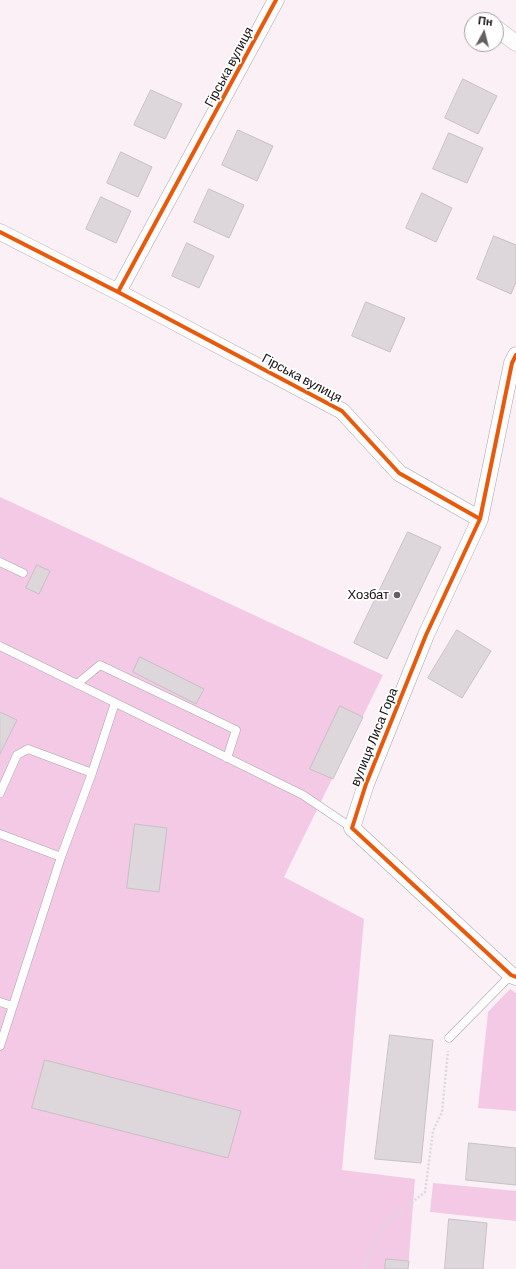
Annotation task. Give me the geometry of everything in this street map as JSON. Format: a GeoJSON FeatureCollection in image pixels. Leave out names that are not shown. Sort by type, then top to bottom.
{"type":"FeatureCollection","features":[{"type":"Feature","properties":{"kind":"street","name":"Гірська вулиця"},"geometry":{"type":"LineString","coordinates":[[118,292],[276,0]]}},
{"type":"Feature","properties":{"kind":"street"},"geometry":{"type":"LineString","coordinates":[[504,34],[516,43]]}},
{"type":"Feature","properties":{"kind":"street","name":"Гірська вулиця"},"geometry":{"type":"LineString","coordinates":[[0,232],[118,292],[342,410],[399,473],[480,519]]}},
{"type":"Feature","properties":{"kind":"street"},"geometry":{"type":"LineString","coordinates":[[480,519],[512,363],[516,355]]}},
{"type":"Feature","properties":{"kind":"street","name":"вулиця Лиса Гора"},"geometry":{"type":"LineString","coordinates":[[352,828],[366,784],[426,635],[480,519]]}},
{"type":"Feature","properties":{"kind":"street"},"geometry":{"type":"LineString","coordinates":[[352,828],[514,976]]}},
{"type":"Feature","properties":{"kind":"lane"},"geometry":{"type":"LineString","coordinates":[[0,562],[23,573]]}},
{"type":"Feature","properties":{"kind":"lane"},"geometry":{"type":"LineString","coordinates":[[0,646],[303,795],[352,828]]}},
{"type":"Feature","properties":{"kind":"lane"},"geometry":{"type":"LineString","coordinates":[[77,684],[100,665],[236,730],[227,758]]}},
{"type":"Feature","properties":{"kind":"lane"},"geometry":{"type":"LineString","coordinates":[[0,1046],[61,857],[92,773],[115,703]]}},
{"type":"Feature","properties":{"kind":"lane"},"geometry":{"type":"LineString","coordinates":[[0,793],[18,755],[28,750],[92,773]]}},
{"type":"Feature","properties":{"kind":"lane"},"geometry":{"type":"LineString","coordinates":[[0,834],[61,857]]}},
{"type":"Feature","properties":{"kind":"lane"},"geometry":{"type":"LineString","coordinates":[[449,1038],[514,976]]}},
{"type":"Feature","properties":{"kind":"lane"},"geometry":{"type":"LineString","coordinates":[[0,1002],[12,1006]]}},
{"type":"Feature","properties":{"kind":"path"},"geometry":{"type":"LineString","coordinates":[[364,1269],[376,1238],[386,1223],[425,1192],[432,1131],[442,1112],[449,1038]]}},
{"type":"Feature","properties":{"kind":"shaded area"},"geometry":{"type":"Polygon","coordinates":[[[0,497],[383,675],[284,877],[364,919],[342,1170],[415,1179],[408,1269],[0,1269],[0,497]]]}},
{"type":"Feature","properties":{"kind":"shaded area"},"geometry":{"type":"Polygon","coordinates":[[[510,989],[516,993],[516,1111],[478,1108],[488,1012],[510,989]]]}},
{"type":"Feature","properties":{"kind":"shaded area"},"geometry":{"type":"Polygon","coordinates":[[[433,1183],[516,1191],[516,1221],[430,1212],[433,1183]]]}},
{"type":"Feature","properties":{"kind":"building"},"geometry":{"type":"Polygon","coordinates":[[[463,79],[497,96],[478,134],[445,118],[463,79]]]}},
{"type":"Feature","properties":{"kind":"building"},"geometry":{"type":"Polygon","coordinates":[[[151,90],[182,104],[165,139],[134,125],[151,90]]]}},
{"type":"Feature","properties":{"kind":"building"},"geometry":{"type":"Polygon","coordinates":[[[238,130],[273,146],[257,181],[222,165],[238,130]]]}},
{"type":"Feature","properties":{"kind":"building"},"geometry":{"type":"Polygon","coordinates":[[[449,133],[483,148],[467,183],[433,169],[449,133]]]}},
{"type":"Feature","properties":{"kind":"building"},"geometry":{"type":"Polygon","coordinates":[[[121,152],[152,167],[138,197],[107,183],[121,152]]]}},
{"type":"Feature","properties":{"kind":"building"},"geometry":{"type":"Polygon","coordinates":[[[209,189],[244,205],[229,238],[194,222],[209,189]]]}},
{"type":"Feature","properties":{"kind":"building"},"geometry":{"type":"Polygon","coordinates":[[[422,193],[452,208],[436,242],[406,228],[422,193]]]}},
{"type":"Feature","properties":{"kind":"building"},"geometry":{"type":"Polygon","coordinates":[[[101,197],[131,211],[116,243],[86,229],[101,197]]]}},
{"type":"Feature","properties":{"kind":"building"},"geometry":{"type":"Polygon","coordinates":[[[494,236],[516,245],[516,282],[511,294],[477,279],[494,236]]]}},
{"type":"Feature","properties":{"kind":"building"},"geometry":{"type":"Polygon","coordinates":[[[187,243],[214,256],[199,288],[172,276],[187,243]]]}},
{"type":"Feature","properties":{"kind":"building"},"geometry":{"type":"Polygon","coordinates":[[[366,302],[405,318],[390,352],[352,336],[366,302]]]}},
{"type":"Feature","properties":{"kind":"building","name":"Хозбат"},"geometry":{"type":"Polygon","coordinates":[[[408,532],[441,547],[387,659],[354,643],[408,532]]]}},
{"type":"Feature","properties":{"kind":"building"},"geometry":{"type":"Polygon","coordinates":[[[37,565],[50,571],[39,594],[26,588],[37,565]]]}},
{"type":"Feature","properties":{"kind":"building"},"geometry":{"type":"Polygon","coordinates":[[[457,630],[491,651],[462,698],[428,678],[457,630]]]}},
{"type":"Feature","properties":{"kind":"building"},"geometry":{"type":"Polygon","coordinates":[[[140,657],[204,689],[196,704],[133,672],[140,657]]]}},
{"type":"Feature","properties":{"kind":"building"},"geometry":{"type":"Polygon","coordinates":[[[340,706],[363,717],[333,779],[310,769],[340,706]]]}},
{"type":"Feature","properties":{"kind":"building"},"geometry":{"type":"Polygon","coordinates":[[[0,712],[17,720],[0,754],[0,712]]]}},
{"type":"Feature","properties":{"kind":"building"},"geometry":{"type":"Polygon","coordinates":[[[135,824],[167,828],[159,892],[127,888],[135,824]]]}},
{"type":"Feature","properties":{"kind":"building"},"geometry":{"type":"Polygon","coordinates":[[[390,1035],[433,1040],[421,1163],[375,1159],[390,1035]]]}},
{"type":"Feature","properties":{"kind":"building"},"geometry":{"type":"Polygon","coordinates":[[[45,1060],[241,1111],[228,1158],[32,1108],[45,1060]]]}},
{"type":"Feature","properties":{"kind":"building"},"geometry":{"type":"Polygon","coordinates":[[[469,1143],[516,1148],[516,1185],[466,1180],[469,1143]]]}},
{"type":"Feature","properties":{"kind":"building"},"geometry":{"type":"Polygon","coordinates":[[[449,1219],[487,1223],[483,1269],[445,1269],[449,1219]]]}},
{"type":"Feature","properties":{"kind":"building"},"geometry":{"type":"Polygon","coordinates":[[[386,1259],[409,1261],[408,1269],[385,1269],[386,1259]]]}},
{"type":"Feature","properties":{"kind":"cycle path"},"geometry":{"type":"LineString","coordinates":[[118,292],[276,0]]}},
{"type":"Feature","properties":{"kind":"cycle path"},"geometry":{"type":"LineString","coordinates":[[0,232],[118,292],[342,411],[399,473],[480,519]]}},
{"type":"Feature","properties":{"kind":"cycle path"},"geometry":{"type":"LineString","coordinates":[[516,355],[512,363],[480,519],[426,635],[366,784],[352,828],[511,975],[516,977]]}},
{"type":"Feature","properties":{"kind":"place","name":"Хозбат"},"geometry":{"type":"Point","coordinates":[397,595]}}]}
